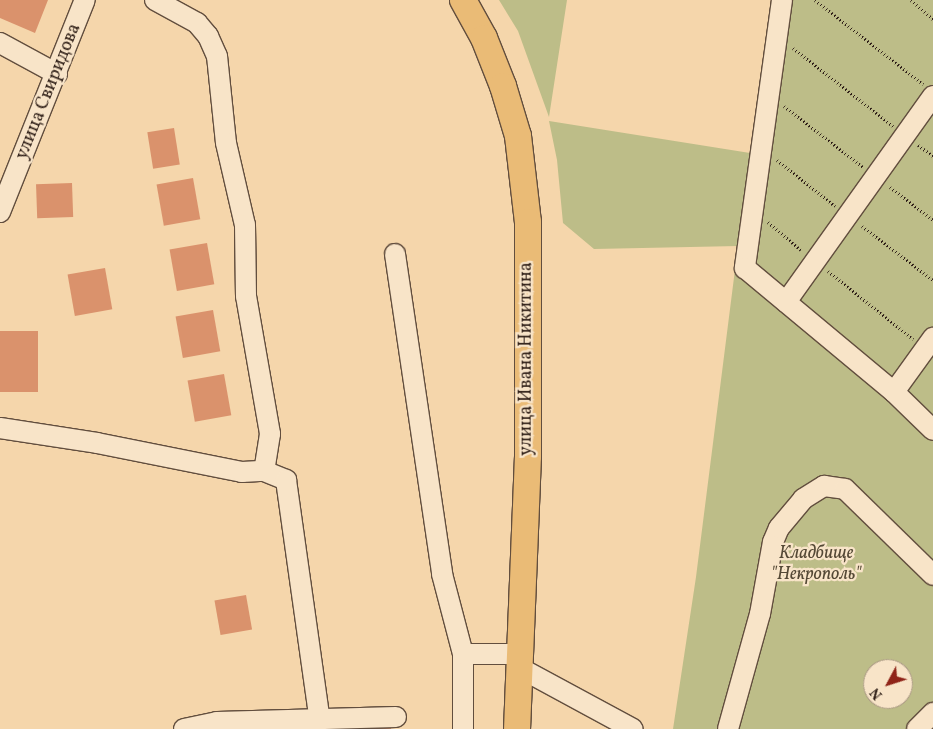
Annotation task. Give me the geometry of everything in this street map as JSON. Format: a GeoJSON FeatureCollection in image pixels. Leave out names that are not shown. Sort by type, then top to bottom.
{"type":"FeatureCollection","features":[{"type":"Feature","properties":{"kind":"main road","name":"улица Ивана Никитина"},"geometry":{"type":"LineString","coordinates":[[463,0],[484,38],[515,127],[528,222],[528,456],[518,729]]}},
{"type":"Feature","properties":{"kind":"street","name":"улица Свиридова"},"geometry":{"type":"LineString","coordinates":[[0,212],[57,74],[85,0]]}},
{"type":"Feature","properties":{"kind":"street"},"geometry":{"type":"LineString","coordinates":[[155,0],[197,23],[208,36],[218,56],[226,143],[245,225],[246,296],[270,434],[264,471]]}},
{"type":"Feature","properties":{"kind":"street"},"geometry":{"type":"LineString","coordinates":[[782,0],[745,268],[894,392],[933,430]]}},
{"type":"Feature","properties":{"kind":"street"},"geometry":{"type":"LineString","coordinates":[[0,43],[57,74]]}},
{"type":"Feature","properties":{"kind":"street"},"geometry":{"type":"LineString","coordinates":[[786,302],[905,135],[929,91]]}},
{"type":"Feature","properties":{"kind":"street"},"geometry":{"type":"LineString","coordinates":[[395,254],[442,574],[463,654],[463,729]]}},
{"type":"Feature","properties":{"kind":"street"},"geometry":{"type":"LineString","coordinates":[[894,392],[929,344]]}},
{"type":"Feature","properties":{"kind":"street"},"geometry":{"type":"LineString","coordinates":[[0,428],[97,443],[242,472],[264,471],[286,480],[320,721]]}},
{"type":"Feature","properties":{"kind":"street"},"geometry":{"type":"LineString","coordinates":[[728,729],[760,614],[773,542],[779,528],[803,499],[824,486],[845,489],[933,575]]}},
{"type":"Feature","properties":{"kind":"street"},"geometry":{"type":"LineString","coordinates":[[463,654],[520,661],[633,729]]}},
{"type":"Feature","properties":{"kind":"street"},"geometry":{"type":"LineString","coordinates":[[917,729],[933,713]]}},
{"type":"Feature","properties":{"kind":"street"},"geometry":{"type":"LineString","coordinates":[[184,729],[217,722],[320,721],[396,717]]}},
{"type":"Feature","properties":{"kind":"path"},"geometry":{"type":"LineString","coordinates":[[815,0],[929,91]]}},
{"type":"Feature","properties":{"kind":"path"},"geometry":{"type":"LineString","coordinates":[[911,0],[933,19]]}},
{"type":"Feature","properties":{"kind":"path"},"geometry":{"type":"LineString","coordinates":[[777,35],[933,156]]}},
{"type":"Feature","properties":{"kind":"path"},"geometry":{"type":"LineString","coordinates":[[769,95],[933,220]]}},
{"type":"Feature","properties":{"kind":"path"},"geometry":{"type":"LineString","coordinates":[[753,210],[815,261],[929,344]]}},
{"type":"Feature","properties":{"kind":"green space"},"geometry":{"type":"Polygon","coordinates":[[[499,0],[567,0],[549,117],[518,31],[499,0]]]}},
{"type":"Feature","properties":{"kind":"green space","name":"Кладбище \"Некрополь\""},"geometry":{"type":"Polygon","coordinates":[[[771,0],[933,0],[933,729],[673,729],[696,577],[738,246],[594,249],[563,223],[557,160],[549,121],[750,153],[771,0]]]}},
{"type":"Feature","properties":{"kind":"building"},"geometry":{"type":"Polygon","coordinates":[[[0,0],[48,0],[35,33],[0,18],[0,0]]]}},
{"type":"Feature","properties":{"kind":"building"},"geometry":{"type":"Polygon","coordinates":[[[174,128],[180,165],[153,169],[147,132],[174,128]]]}},
{"type":"Feature","properties":{"kind":"building"},"geometry":{"type":"Polygon","coordinates":[[[193,178],[200,219],[164,226],[157,184],[193,178]]]}},
{"type":"Feature","properties":{"kind":"building"},"geometry":{"type":"Polygon","coordinates":[[[72,183],[73,217],[37,218],[36,184],[72,183]]]}},
{"type":"Feature","properties":{"kind":"building"},"geometry":{"type":"Polygon","coordinates":[[[207,243],[214,284],[177,291],[170,250],[207,243]]]}},
{"type":"Feature","properties":{"kind":"building"},"geometry":{"type":"Polygon","coordinates":[[[105,268],[112,309],[75,316],[68,275],[105,268]]]}},
{"type":"Feature","properties":{"kind":"building"},"geometry":{"type":"Polygon","coordinates":[[[213,310],[220,351],[183,358],[176,317],[213,310]]]}},
{"type":"Feature","properties":{"kind":"building"},"geometry":{"type":"Polygon","coordinates":[[[0,331],[38,331],[38,392],[0,392],[0,331]]]}},
{"type":"Feature","properties":{"kind":"building"},"geometry":{"type":"Polygon","coordinates":[[[224,374],[231,415],[195,422],[188,380],[224,374]]]}},
{"type":"Feature","properties":{"kind":"building"},"geometry":{"type":"Polygon","coordinates":[[[246,595],[252,629],[221,635],[214,601],[246,595]]]}},
{"type":"Feature","properties":{"kind":"building"},"geometry":{"type":"Polygon","coordinates":[[[391,720],[391,729],[365,729],[364,721],[391,720]]]}}]}
